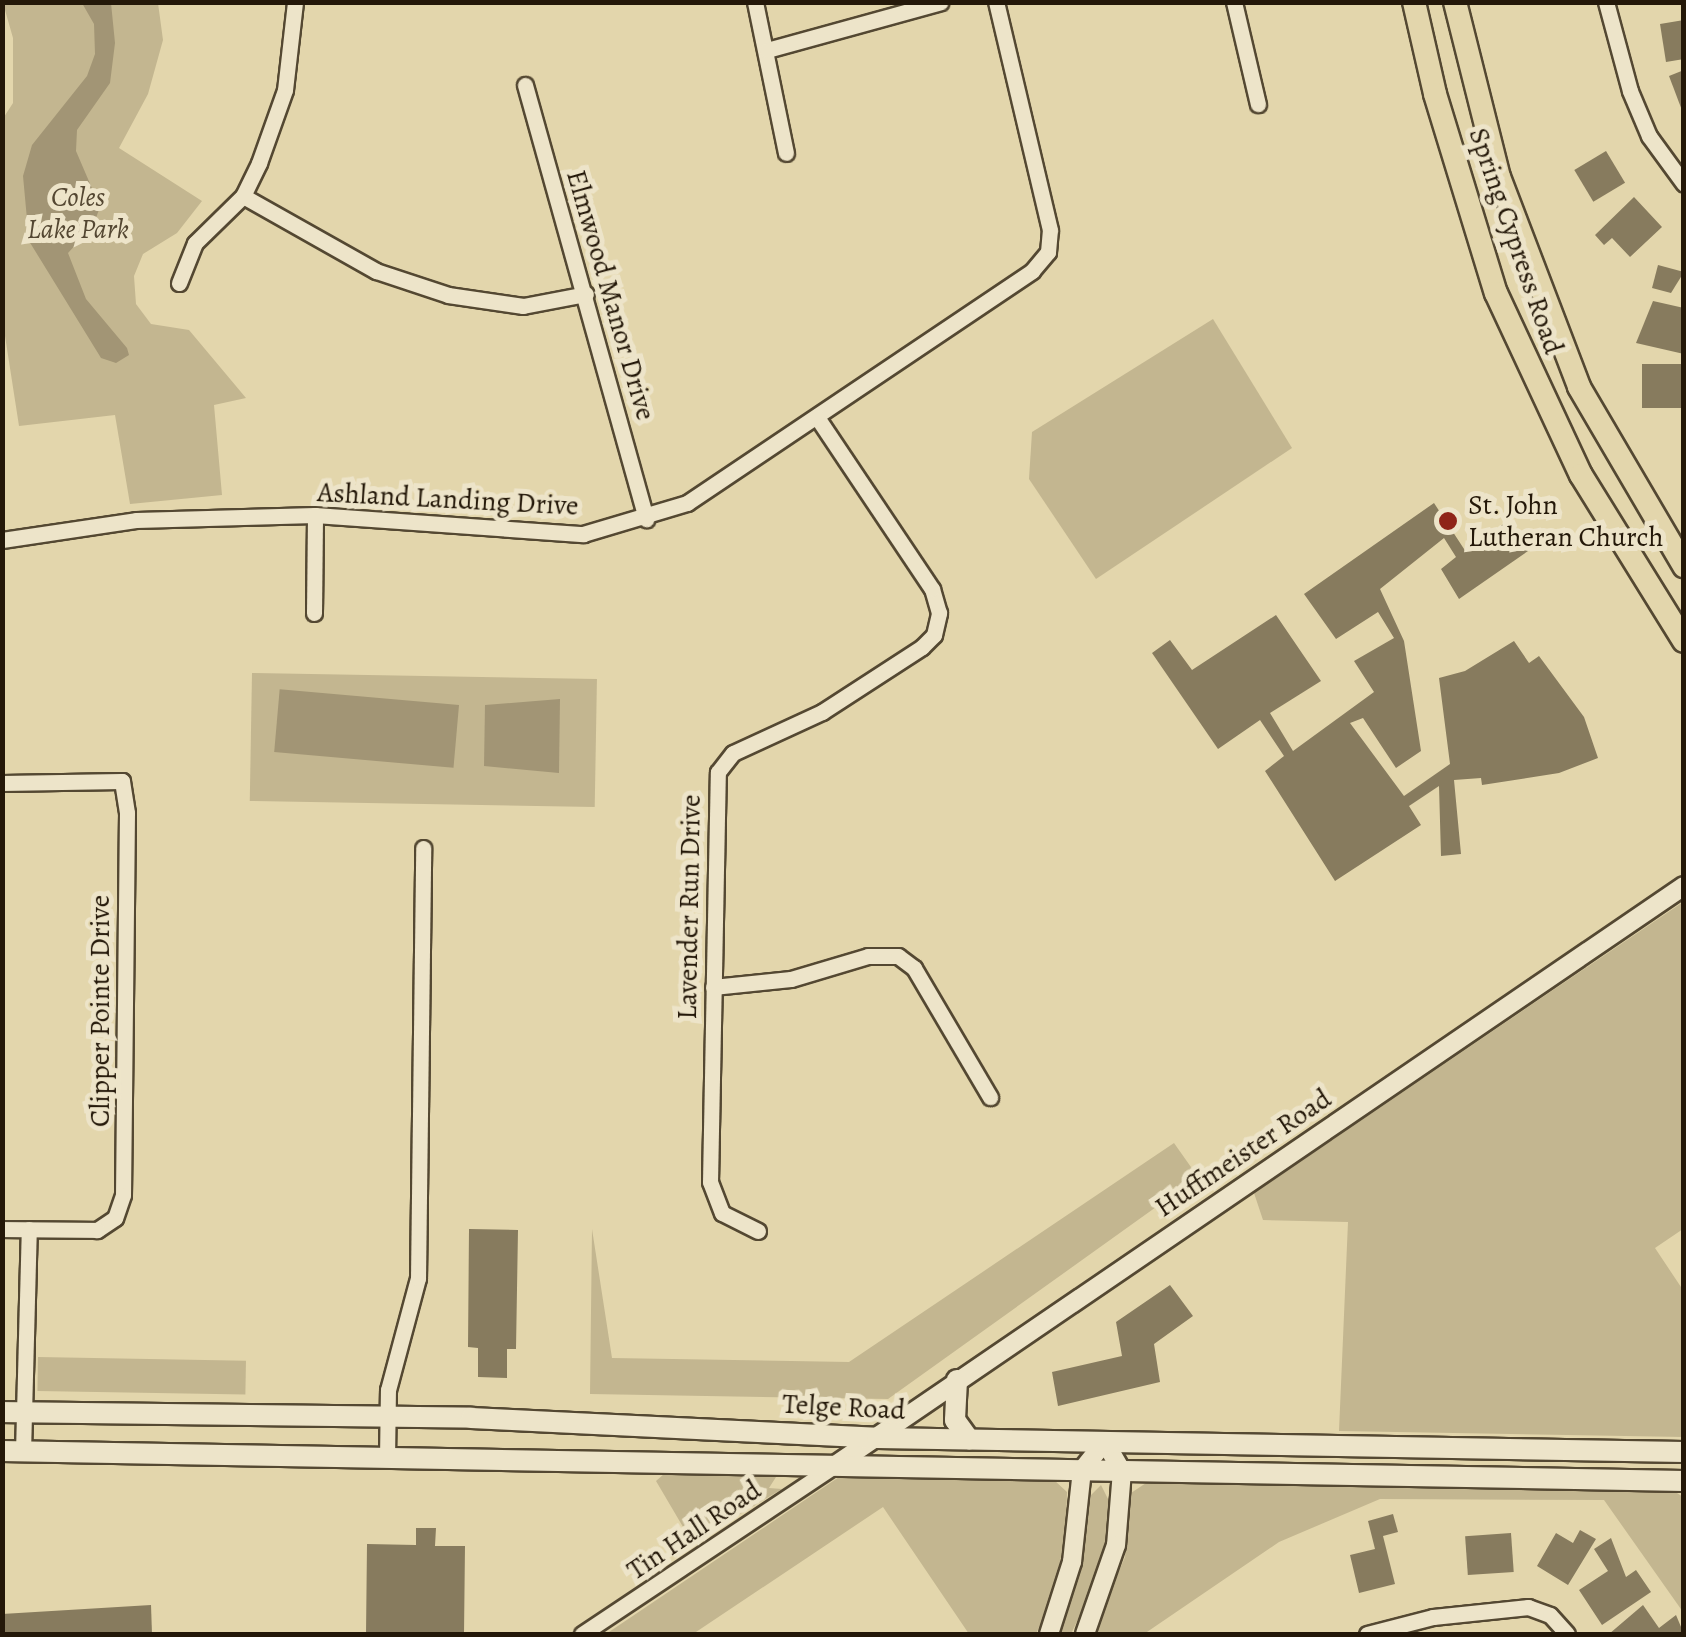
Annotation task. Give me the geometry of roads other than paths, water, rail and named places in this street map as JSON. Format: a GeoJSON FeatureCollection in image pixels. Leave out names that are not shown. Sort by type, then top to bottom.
{"type":"FeatureCollection","features":[{"type":"Feature","properties":{"kind":"main road","name":"Spring Cypress Road"},"geometry":{"type":"LineString","coordinates":[[1414,2],[1496,293],[1542,400],[1684,641]]}},
{"type":"Feature","properties":{"kind":"main road","name":"Spring Cypress Road"},"geometry":{"type":"LineString","coordinates":[[1455,2],[1499,176],[1578,387],[1684,566]]}},
{"type":"Feature","properties":{"kind":"main road"},"geometry":{"type":"LineString","coordinates":[[1464,186],[1499,176]]}},
{"type":"Feature","properties":{"kind":"main road"},"geometry":{"type":"LineString","coordinates":[[1542,400],[1578,387]]}},
{"type":"Feature","properties":{"kind":"main road"},"geometry":{"type":"LineString","coordinates":[[957,1380],[955,1420],[969,1440]]}},
{"type":"Feature","properties":{"kind":"main road","name":"Telge Road"},"geometry":{"type":"LineString","coordinates":[[2,1412],[388,1417],[877,1438],[1684,1452]]}},
{"type":"Feature","properties":{"kind":"main road","name":"Telge Road"},"geometry":{"type":"LineString","coordinates":[[13,1451],[1684,1482]]}},
{"type":"Feature","properties":{"kind":"main road"},"geometry":{"type":"LineString","coordinates":[[1624,1451],[1624,1480]]}},
{"type":"Feature","properties":{"kind":"street"},"geometry":{"type":"LineString","coordinates":[[180,283],[195,243],[243,196],[285,90],[294,2]]}},
{"type":"Feature","properties":{"kind":"street"},"geometry":{"type":"LineString","coordinates":[[755,2],[786,152]]}},
{"type":"Feature","properties":{"kind":"street"},"geometry":{"type":"LineString","coordinates":[[767,50],[941,2]]}},
{"type":"Feature","properties":{"kind":"street","name":"Ashland Landing Drive"},"geometry":{"type":"LineString","coordinates":[[2,540],[136,520],[315,515],[527,534],[583,534],[646,519],[686,504],[1032,272],[1048,252],[1050,230],[996,2]]}},
{"type":"Feature","properties":{"kind":"street"},"geometry":{"type":"LineString","coordinates":[[1234,2],[1258,104]]}},
{"type":"Feature","properties":{"kind":"street"},"geometry":{"type":"LineString","coordinates":[[1606,2],[1630,92],[1649,136],[1684,184]]}},
{"type":"Feature","properties":{"kind":"street","name":"Elmwood Manor Drive"},"geometry":{"type":"LineString","coordinates":[[525,85],[646,519]]}},
{"type":"Feature","properties":{"kind":"street"},"geometry":{"type":"LineString","coordinates":[[243,196],[376,271],[448,296],[523,306],[586,294]]}},
{"type":"Feature","properties":{"kind":"street","name":"Lavender Run Drive"},"geometry":{"type":"LineString","coordinates":[[758,1231],[722,1213],[710,1182],[715,788],[724,762],[872,682],[922,647],[937,623],[932,589],[817,416]]}},
{"type":"Feature","properties":{"kind":"street"},"geometry":{"type":"LineString","coordinates":[[314,613],[315,515]]}},
{"type":"Feature","properties":{"kind":"street","name":"Clipper Pointe Drive"},"geometry":{"type":"LineString","coordinates":[[2,783],[122,781],[124,1195],[115,1218],[97,1230],[29,1229]]}},
{"type":"Feature","properties":{"kind":"street"},"geometry":{"type":"LineString","coordinates":[[387,1459],[394,1364],[418,1278],[423,848]]}},
{"type":"Feature","properties":{"kind":"street","name":"Huffmeister Road"},"geometry":{"type":"LineString","coordinates":[[834,1466],[1684,886]]}},
{"type":"Feature","properties":{"kind":"street"},"geometry":{"type":"LineString","coordinates":[[713,986],[791,978],[868,956],[898,956],[914,968],[990,1097]]}},
{"type":"Feature","properties":{"kind":"street"},"geometry":{"type":"LineString","coordinates":[[2,1229],[29,1229],[26,1412],[13,1451]]}},
{"type":"Feature","properties":{"kind":"street"},"geometry":{"type":"LineString","coordinates":[[1049,1634],[1072,1562],[1082,1470],[1105,1442],[1122,1471],[1112,1569],[1085,1634]]}},
{"type":"Feature","properties":{"kind":"street","name":"Tin Hall Road"},"geometry":{"type":"LineString","coordinates":[[582,1634],[834,1466]]}},
{"type":"Feature","properties":{"kind":"street"},"geometry":{"type":"LineString","coordinates":[[1367,1634],[1483,1610],[1528,1608],[1550,1615],[1566,1634]]}},
{"type":"Feature","properties":{"kind":"place","name":"St. John Lutheran Church"},"geometry":{"type":"Point","coordinates":[1448,521]}},
{"type":"Feature","properties":{"kind":"park label","name":"Coles Lake Park"},"geometry":{"type":"Point","coordinates":[78,213]}}]}
